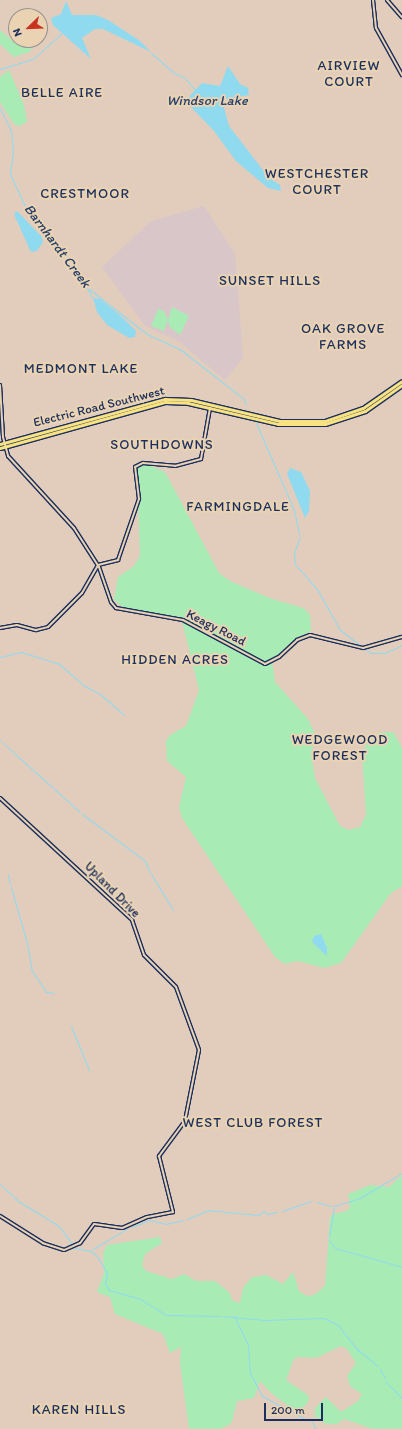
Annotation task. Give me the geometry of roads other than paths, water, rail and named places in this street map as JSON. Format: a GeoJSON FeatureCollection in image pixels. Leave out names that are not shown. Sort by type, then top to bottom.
{"type":"FeatureCollection","features":[{"type":"Feature","properties":{"kind":"main road","name":"Electric Road Southwest"},"geometry":{"type":"LineString","coordinates":[[0,444],[170,399],[189,400],[280,421],[325,421],[363,408],[402,381]]}},
{"type":"Feature","properties":{"kind":"main road","name":"Electric Road Southwest"},"geometry":{"type":"LineString","coordinates":[[0,448],[159,403],[184,403],[278,424],[322,425],[358,414],[402,385]]}},
{"type":"Feature","properties":{"kind":"street"},"geometry":{"type":"LineString","coordinates":[[373,0],[376,28],[402,75]]}},
{"type":"Feature","properties":{"kind":"street"},"geometry":{"type":"LineString","coordinates":[[386,0],[402,17]]}},
{"type":"Feature","properties":{"kind":"street","name":"Keagy Road"},"geometry":{"type":"LineString","coordinates":[[0,385],[4,443],[12,460],[71,524],[98,565],[111,602],[116,608],[183,620],[266,664],[279,658],[297,640],[310,635],[364,648],[402,637]]}},
{"type":"Feature","properties":{"kind":"street"},"geometry":{"type":"LineString","coordinates":[[0,628],[17,625],[36,630],[48,627],[82,593],[98,565],[113,563],[120,556],[124,533],[139,499],[136,465],[143,463],[175,466],[201,459],[210,408]]}},
{"type":"Feature","properties":{"kind":"street","name":"Upland Drive"},"geometry":{"type":"LineString","coordinates":[[0,798],[130,917],[136,928],[144,956],[178,990],[199,1050],[185,1121],[159,1156],[173,1212],[147,1217],[122,1228],[94,1224],[75,1246],[61,1250],[48,1246],[0,1216]]}},
{"type":"Feature","properties":{"kind":"water"},"geometry":{"type":"Polygon","coordinates":[[[66,1],[72,15],[96,15],[108,20],[140,41],[151,52],[103,29],[95,29],[82,38],[91,59],[53,25],[51,18],[61,14],[66,1]]]}},
{"type":"Feature","properties":{"kind":"water","name":"Windsor Lake"},"geometry":{"type":"Polygon","coordinates":[[[228,66],[240,84],[248,88],[249,95],[222,100],[229,126],[269,178],[280,185],[281,191],[268,188],[236,161],[214,131],[185,101],[202,83],[220,86],[228,66]]]}},
{"type":"Feature","properties":{"kind":"water"},"geometry":{"type":"Polygon","coordinates":[[[17,211],[42,237],[43,242],[37,251],[31,252],[29,248],[14,214],[17,211]]]}},
{"type":"Feature","properties":{"kind":"water","name":"MEDMONT LAKE"},"geometry":{"type":"Polygon","coordinates":[[[93,298],[100,299],[122,317],[136,331],[135,337],[129,338],[107,325],[97,312],[93,298]]]}},
{"type":"Feature","properties":{"kind":"water"},"geometry":{"type":"Polygon","coordinates":[[[290,468],[301,472],[310,491],[309,511],[305,518],[287,474],[290,468]]]}},
{"type":"Feature","properties":{"kind":"water"},"geometry":{"type":"Polygon","coordinates":[[[321,934],[327,948],[327,956],[312,942],[314,936],[321,934]]]}},
{"type":"Feature","properties":{"kind":"waterway"},"geometry":{"type":"LineString","coordinates":[[0,69],[33,59],[62,33]]}},
{"type":"Feature","properties":{"kind":"waterway"},"geometry":{"type":"LineString","coordinates":[[151,53],[174,73],[184,77],[196,91]]}},
{"type":"Feature","properties":{"kind":"waterway","name":"Barnhardt Creek"},"geometry":{"type":"LineString","coordinates":[[0,108],[11,131],[13,150],[10,174],[25,206],[77,268],[92,297]]}},
{"type":"Feature","properties":{"kind":"waterway","name":"Barnhardt Creek"},"geometry":{"type":"LineString","coordinates":[[89,289],[147,334],[181,350],[244,399],[246,405]]}},
{"type":"Feature","properties":{"kind":"waterway","name":"Barnhardt Creek"},"geometry":{"type":"LineString","coordinates":[[256,423],[294,510],[299,534]]}},
{"type":"Feature","properties":{"kind":"waterway","name":"Barnhardt Creek"},"geometry":{"type":"LineString","coordinates":[[300,537],[294,553],[295,564],[317,589],[340,630],[370,653],[385,653],[402,645]]}},
{"type":"Feature","properties":{"kind":"waterway"},"geometry":{"type":"LineString","coordinates":[[0,657],[21,652],[58,663],[83,685],[100,694],[124,715]]}},
{"type":"Feature","properties":{"kind":"waterway"},"geometry":{"type":"LineString","coordinates":[[3,743],[80,812]]}},
{"type":"Feature","properties":{"kind":"waterway"},"geometry":{"type":"LineString","coordinates":[[82,814],[145,861],[150,872]]}},
{"type":"Feature","properties":{"kind":"waterway"},"geometry":{"type":"LineString","coordinates":[[8,874],[10,884]]}},
{"type":"Feature","properties":{"kind":"waterway"},"geometry":{"type":"LineString","coordinates":[[151,874],[173,910]]}},
{"type":"Feature","properties":{"kind":"waterway"},"geometry":{"type":"LineString","coordinates":[[11,887],[27,943],[32,971],[46,992],[54,993]]}},
{"type":"Feature","properties":{"kind":"waterway"},"geometry":{"type":"LineString","coordinates":[[71,1026],[89,1070]]}},
{"type":"Feature","properties":{"kind":"waterway"},"geometry":{"type":"LineString","coordinates":[[334,1206],[360,1198],[402,1173]]}},
{"type":"Feature","properties":{"kind":"waterway"},"geometry":{"type":"LineString","coordinates":[[0,1184],[18,1201],[59,1226],[75,1248],[91,1251],[97,1256],[107,1273],[105,1283],[109,1290],[140,1299],[153,1307]]}},
{"type":"Feature","properties":{"kind":"waterway"},"geometry":{"type":"LineString","coordinates":[[282,1211],[311,1201]]}},
{"type":"Feature","properties":{"kind":"waterway"},"geometry":{"type":"LineString","coordinates":[[317,1202],[331,1206]]}},
{"type":"Feature","properties":{"kind":"waterway"},"geometry":{"type":"LineString","coordinates":[[329,1236],[334,1207]]}},
{"type":"Feature","properties":{"kind":"waterway"},"geometry":{"type":"LineString","coordinates":[[187,1219],[208,1210],[258,1215],[264,1211],[267,1214],[277,1212]]}},
{"type":"Feature","properties":{"kind":"waterway"},"geometry":{"type":"LineString","coordinates":[[132,1227],[149,1220],[166,1224],[184,1220]]}},
{"type":"Feature","properties":{"kind":"waterway"},"geometry":{"type":"LineString","coordinates":[[93,1249],[128,1228]]}},
{"type":"Feature","properties":{"kind":"waterway"},"geometry":{"type":"LineString","coordinates":[[329,1240],[335,1248],[402,1267]]}},
{"type":"Feature","properties":{"kind":"waterway"},"geometry":{"type":"LineString","coordinates":[[155,1308],[166,1315],[220,1316]]}},
{"type":"Feature","properties":{"kind":"waterway"},"geometry":{"type":"LineString","coordinates":[[223,1316],[264,1320],[324,1318],[338,1325],[357,1349],[377,1366]]}},
{"type":"Feature","properties":{"kind":"waterway"},"geometry":{"type":"LineString","coordinates":[[234,1316],[248,1345],[250,1373],[262,1396],[309,1421]]}},
{"type":"Feature","properties":{"kind":"waterway"},"geometry":{"type":"LineString","coordinates":[[380,1369],[385,1378]]}},
{"type":"Feature","properties":{"kind":"waterway"},"geometry":{"type":"LineString","coordinates":[[385,1381],[402,1398]]}},
{"type":"Feature","properties":{"kind":"waterway"},"geometry":{"type":"LineString","coordinates":[[312,1422],[316,1429]]}},
{"type":"Feature","properties":{"kind":"district","name":"AIRVIEW COURT"},"geometry":{"type":"Point","coordinates":[349,74]}},
{"type":"Feature","properties":{"kind":"district","name":"BELLE AIRE"},"geometry":{"type":"Point","coordinates":[62,93]}},
{"type":"Feature","properties":{"kind":"district","name":"WESTCHESTER COURT"},"geometry":{"type":"Point","coordinates":[317,182]}},
{"type":"Feature","properties":{"kind":"district","name":"CRESTMOOR"},"geometry":{"type":"Point","coordinates":[85,194]}},
{"type":"Feature","properties":{"kind":"district","name":"SUNSET HILLS"},"geometry":{"type":"Point","coordinates":[270,281]}},
{"type":"Feature","properties":{"kind":"district","name":"OAK GROVE FARMS"},"geometry":{"type":"Point","coordinates":[343,338]}},
{"type":"Feature","properties":{"kind":"district","name":"MEDMONT LAKE"},"geometry":{"type":"Point","coordinates":[81,369]}},
{"type":"Feature","properties":{"kind":"district","name":"SOUTHDOWNS"},"geometry":{"type":"Point","coordinates":[162,445]}},
{"type":"Feature","properties":{"kind":"district","name":"FARMINGDALE"},"geometry":{"type":"Point","coordinates":[238,507]}},
{"type":"Feature","properties":{"kind":"district","name":"HIDDEN ACRES"},"geometry":{"type":"Point","coordinates":[175,660]}},
{"type":"Feature","properties":{"kind":"district","name":"WEDGEWOOD FOREST"},"geometry":{"type":"Point","coordinates":[340,748]}},
{"type":"Feature","properties":{"kind":"district","name":"WEST CLUB FOREST"},"geometry":{"type":"Point","coordinates":[253,1123]}},
{"type":"Feature","properties":{"kind":"district","name":"KAREN HILLS"},"geometry":{"type":"Point","coordinates":[79,1410]}}]}
